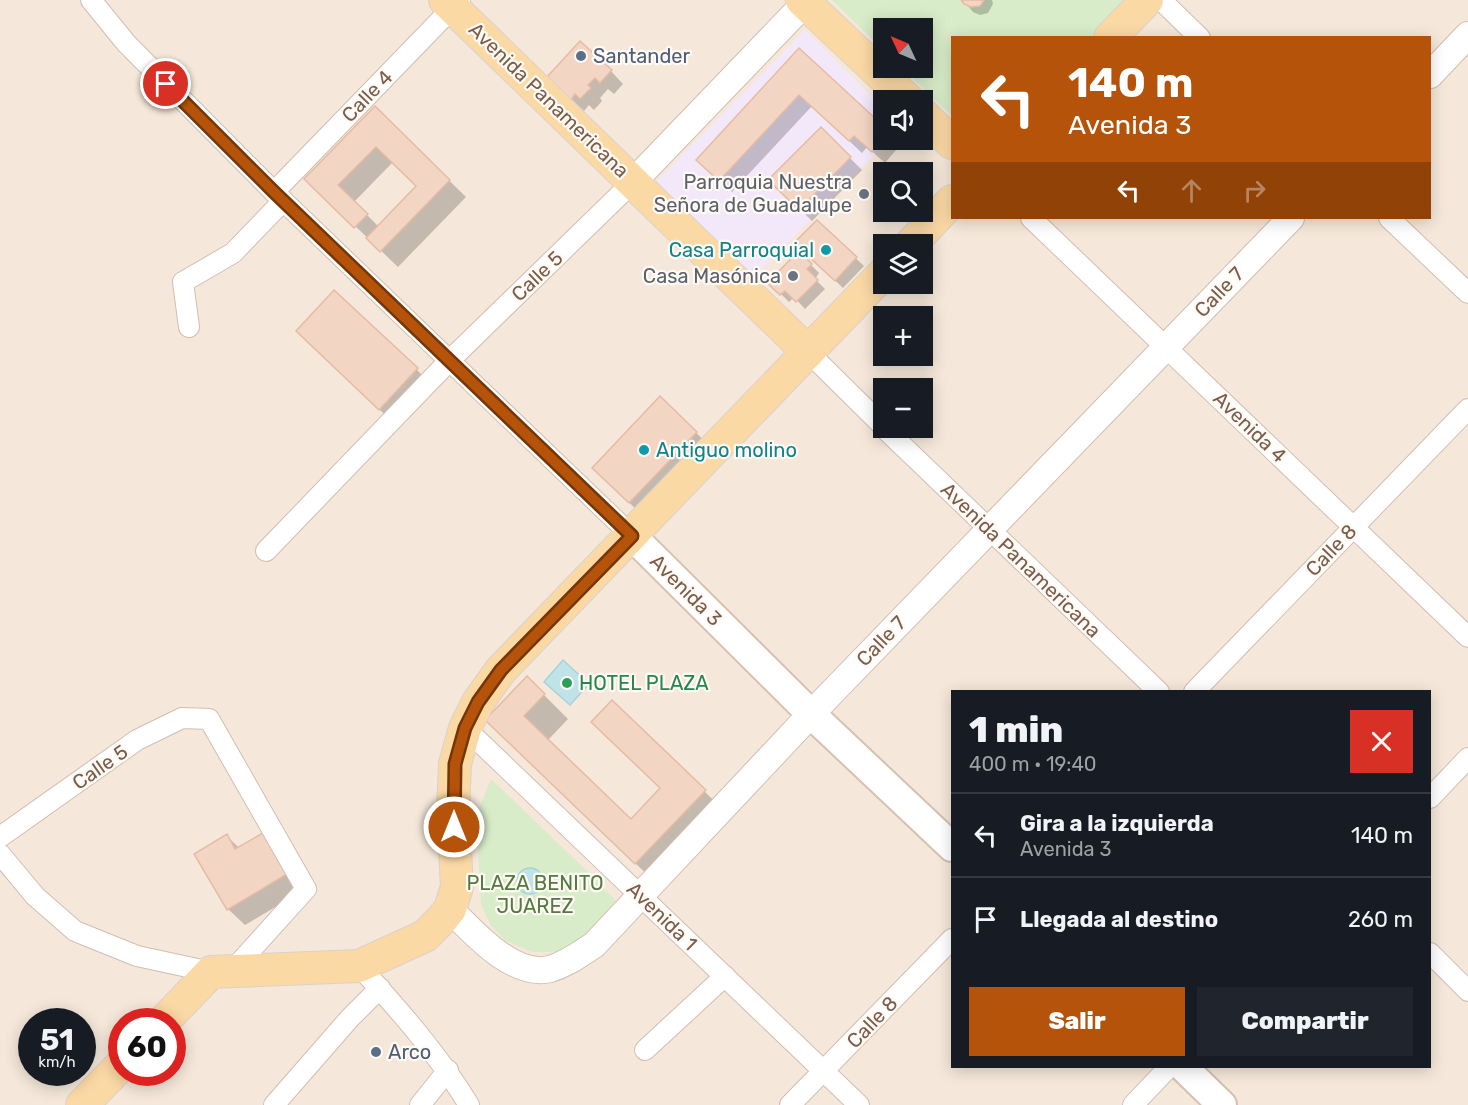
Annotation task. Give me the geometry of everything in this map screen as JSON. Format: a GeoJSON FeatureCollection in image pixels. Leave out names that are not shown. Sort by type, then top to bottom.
{"type":"FeatureCollection","features":[{"type":"Feature","properties":{"kind":"main road"},"geometry":{"type":"LineString","coordinates":[[1112,36],[1147,0]]}},
{"type":"Feature","properties":{"kind":"main road"},"geometry":{"type":"LineString","coordinates":[[805,1],[898,90]]}},
{"type":"Feature","properties":{"kind":"main road","name":"Avenida Panamericana"},"geometry":{"type":"LineString","coordinates":[[453,2],[807,352]]}},
{"type":"Feature","properties":{"kind":"main road"},"geometry":{"type":"LineString","coordinates":[[933,125],[951,142]]}},
{"type":"Feature","properties":{"kind":"main road"},"geometry":{"type":"LineString","coordinates":[[921,234],[951,202]]}},
{"type":"Feature","properties":{"kind":"main road"},"geometry":{"type":"LineString","coordinates":[[180,1008],[222,972],[369,977],[425,936],[450,909],[457,887],[453,810],[455,764],[465,728],[478,702],[501,670],[873,284]]}},
{"type":"Feature","properties":{"kind":"main road","name":"Avenida 3"},"geometry":{"type":"LineString","coordinates":[[632,536],[811,714],[951,846]]}},
{"type":"Feature","properties":{"kind":"main road"},"geometry":{"type":"LineString","coordinates":[[1184,1068],[1222,1105]]}},
{"type":"Feature","properties":{"kind":"main road"},"geometry":{"type":"LineString","coordinates":[[82,1105],[108,1079]]}},
{"type":"Feature","properties":{"kind":"street"},"geometry":{"type":"LineString","coordinates":[[1161,0],[1198,36]]}},
{"type":"Feature","properties":{"kind":"street","name":"Calle 5"},"geometry":{"type":"LineString","coordinates":[[266,551],[450,360],[633,182],[805,1]]}},
{"type":"Feature","properties":{"kind":"street","name":"Calle 4"},"geometry":{"type":"LineString","coordinates":[[189,327],[183,282],[233,252],[279,197],[453,2]]}},
{"type":"Feature","properties":{"kind":"street","name":"Avenida 3"},"geometry":{"type":"LineString","coordinates":[[97,3],[126,43],[279,197],[632,536]]}},
{"type":"Feature","properties":{"kind":"street"},"geometry":{"type":"LineString","coordinates":[[1431,74],[1468,35]]}},
{"type":"Feature","properties":{"kind":"street","name":"Avenida 4"},"geometry":{"type":"LineString","coordinates":[[1032,219],[1468,637]]}},
{"type":"Feature","properties":{"kind":"street","name":"Calle 7"},"geometry":{"type":"LineString","coordinates":[[450,909],[504,957],[525,968],[547,969],[568,962],[594,945],[811,714],[1290,219]]}},
{"type":"Feature","properties":{"kind":"street"},"geometry":{"type":"LineString","coordinates":[[1390,219],[1468,293]]}},
{"type":"Feature","properties":{"kind":"street","name":"Avenida Panamericana"},"geometry":{"type":"LineString","coordinates":[[807,352],[873,416]]}},
{"type":"Feature","properties":{"kind":"street","name":"Calle 8"},"geometry":{"type":"LineString","coordinates":[[1196,690],[1468,409]]}},
{"type":"Feature","properties":{"kind":"street","name":"Avenida Panamericana"},"geometry":{"type":"LineString","coordinates":[[895,438],[1157,690]]}},
{"type":"Feature","properties":{"kind":"street","name":"Calle 5"},"geometry":{"type":"LineString","coordinates":[[0,837],[137,741],[182,718],[208,719],[306,889],[222,972]]}},
{"type":"Feature","properties":{"kind":"street","name":"Avenida 1"},"geometry":{"type":"LineString","coordinates":[[465,728],[859,1105]]}},
{"type":"Feature","properties":{"kind":"street"},"geometry":{"type":"LineString","coordinates":[[1431,797],[1468,759]]}},
{"type":"Feature","properties":{"kind":"street"},"geometry":{"type":"LineString","coordinates":[[0,854],[35,896],[75,931],[137,956],[222,972]]}},
{"type":"Feature","properties":{"kind":"street","name":"Calle 8"},"geometry":{"type":"LineString","coordinates":[[790,1105],[951,940]]}},
{"type":"Feature","properties":{"kind":"street"},"geometry":{"type":"LineString","coordinates":[[1431,954],[1468,991]]}},
{"type":"Feature","properties":{"kind":"street"},"geometry":{"type":"LineString","coordinates":[[645,1050],[725,976]]}},
{"type":"Feature","properties":{"kind":"street"},"geometry":{"type":"LineString","coordinates":[[274,1105],[350,1017],[369,977],[448,1070],[470,1105]]}},
{"type":"Feature","properties":{"kind":"street"},"geometry":{"type":"LineString","coordinates":[[1133,1105],[1168,1068]]}},
{"type":"Feature","properties":{"kind":"street"},"geometry":{"type":"LineString","coordinates":[[420,1105],[448,1070]]}},
{"type":"Feature","properties":{"kind":"shaded area"},"geometry":{"type":"Polygon","coordinates":[[[0,0],[1468,0],[1468,1105],[0,1105],[0,0]]]}},
{"type":"Feature","properties":{"kind":"shaded area"},"geometry":{"type":"Polygon","coordinates":[[[805,30],[873,98],[873,150],[879,150],[753,278],[656,182],[805,30]]]}},
{"type":"Feature","properties":{"kind":"green space"},"geometry":{"type":"Polygon","coordinates":[[[832,0],[1128,0],[1093,36],[951,36],[951,115],[933,98],[933,90],[925,90],[912,78],[933,78],[933,18],[873,18],[873,40],[832,0]]]}},
{"type":"Feature","properties":{"kind":"green space","name":"PLAZA BENITO JUAREZ"},"geometry":{"type":"Polygon","coordinates":[[[491,779],[617,902],[608,920],[563,952],[532,952],[506,941],[491,926],[481,904],[476,816],[491,779]]]}},
{"type":"Feature","properties":{"kind":"water","name":"HOTEL PLAZA"},"geometry":{"type":"Polygon","coordinates":[[[563,660],[589,684],[570,705],[544,682],[563,660]]]}},
{"type":"Feature","properties":{"kind":"water"},"geometry":{"type":"Polygon","coordinates":[[[530,868],[539,872],[543,881],[539,890],[530,894],[521,890],[517,881],[521,872],[530,868]]]}},
{"type":"Feature","properties":{"kind":"building"},"geometry":{"type":"Polygon","coordinates":[[[961,0],[984,0],[980,6],[971,7],[961,0]]]}},
{"type":"Feature","properties":{"kind":"building","name":"Santander"},"geometry":{"type":"Polygon","coordinates":[[[580,41],[612,70],[600,83],[595,78],[588,85],[591,88],[580,99],[575,94],[571,100],[547,77],[580,41]]]}},
{"type":"Feature","properties":{"kind":"building"},"geometry":{"type":"Polygon","coordinates":[[[799,48],[873,116],[872,152],[854,136],[849,141],[799,95],[719,181],[696,160],[799,48]]]}},
{"type":"Feature","properties":{"kind":"building"},"geometry":{"type":"Polygon","coordinates":[[[375,106],[450,180],[380,252],[366,238],[416,186],[376,147],[338,185],[368,214],[354,228],[304,179],[375,106]]]}},
{"type":"Feature","properties":{"kind":"building"},"geometry":{"type":"Polygon","coordinates":[[[821,127],[851,157],[799,210],[768,180],[821,127]]]}},
{"type":"Feature","properties":{"kind":"building","name":"Casa Parroquial"},"geometry":{"type":"Polygon","coordinates":[[[817,220],[857,257],[835,281],[794,243],[817,220]]]}},
{"type":"Feature","properties":{"kind":"building","name":"Casa Masónica"},"geometry":{"type":"Polygon","coordinates":[[[799,251],[812,264],[807,269],[818,280],[796,302],[785,291],[780,295],[767,283],[799,251]]]}},
{"type":"Feature","properties":{"kind":"building"},"geometry":{"type":"Polygon","coordinates":[[[334,290],[418,368],[379,410],[296,331],[334,290]]]}},
{"type":"Feature","properties":{"kind":"building","name":"Antiguo molino"},"geometry":{"type":"Polygon","coordinates":[[[660,396],[697,432],[629,503],[592,468],[660,396]]]}},
{"type":"Feature","properties":{"kind":"building","name":"HOTEL PLAZA"},"geometry":{"type":"Polygon","coordinates":[[[527,676],[545,694],[524,716],[631,819],[660,788],[591,722],[612,700],[706,790],[635,864],[485,720],[527,676]]]}},
{"type":"Feature","properties":{"kind":"building"},"geometry":{"type":"Polygon","coordinates":[[[263,833],[287,874],[227,910],[194,854],[227,834],[235,849],[263,833]]]}},
{"type":"Feature","properties":{"kind":"place","name":"Santander"},"geometry":{"type":"Point","coordinates":[581,56]}},
{"type":"Feature","properties":{"kind":"place","name":"Parroquia Nuestra Señora de Guadalupe"},"geometry":{"type":"Point","coordinates":[864,194]}},
{"type":"Feature","properties":{"kind":"place","name":"Casa Parroquial"},"geometry":{"type":"Point","coordinates":[826,250]}},
{"type":"Feature","properties":{"kind":"place","name":"Casa Masónica"},"geometry":{"type":"Point","coordinates":[793,276]}},
{"type":"Feature","properties":{"kind":"place","name":"Antiguo molino"},"geometry":{"type":"Point","coordinates":[644,450]}},
{"type":"Feature","properties":{"kind":"place","name":"HOTEL PLAZA"},"geometry":{"type":"Point","coordinates":[567,683]}},
{"type":"Feature","properties":{"kind":"place","name":"Arco"},"geometry":{"type":"Point","coordinates":[376,1052]}},
{"type":"Feature","properties":{"kind":"route"},"geometry":{"type":"LineString","coordinates":[[166,84],[274,192],[632,536],[501,670],[478,702],[465,728],[455,764],[454,827]]}}]}
